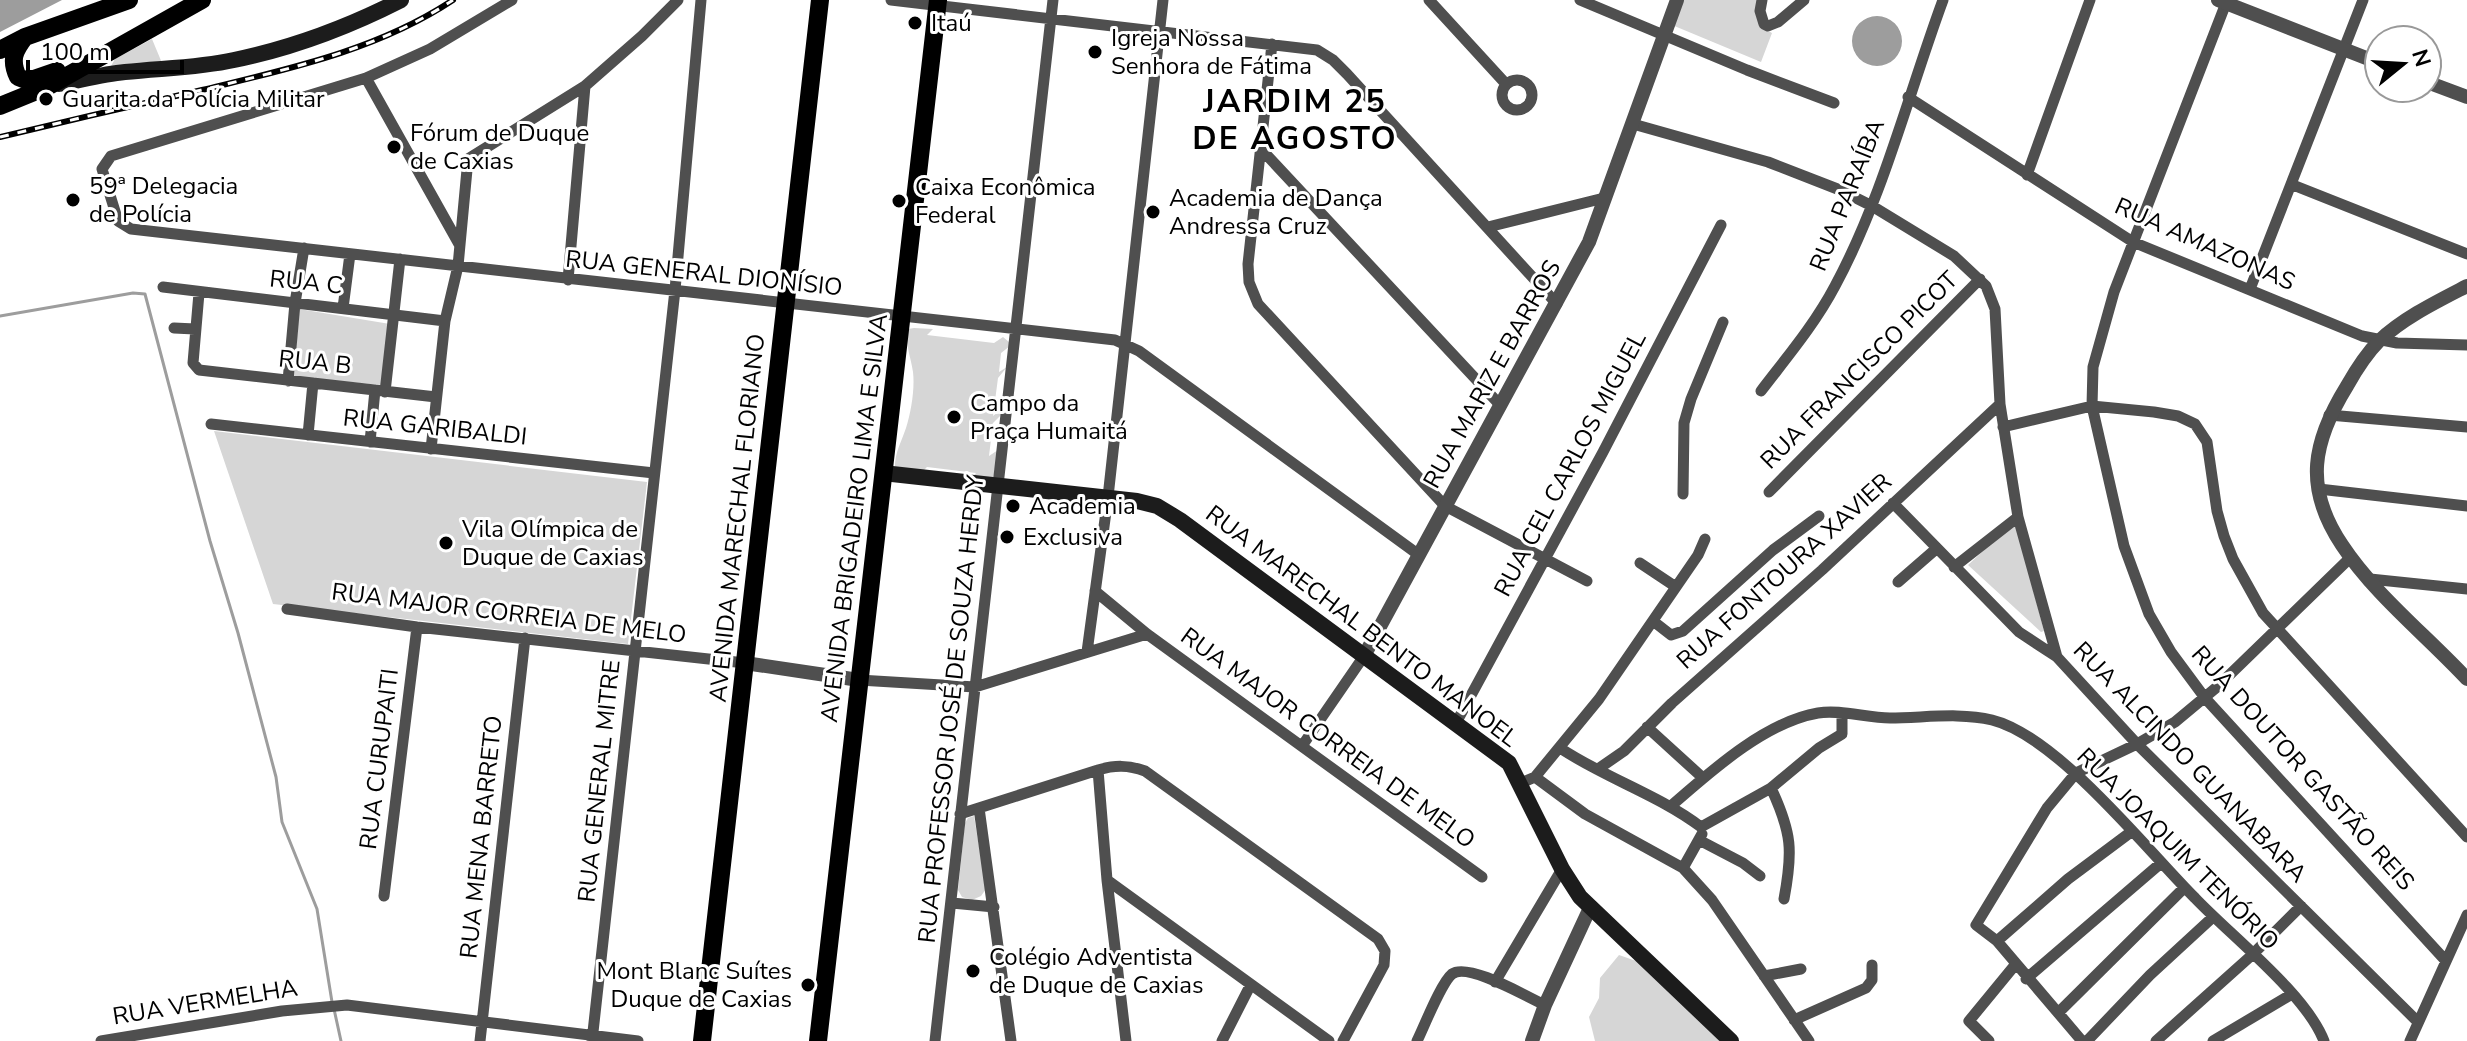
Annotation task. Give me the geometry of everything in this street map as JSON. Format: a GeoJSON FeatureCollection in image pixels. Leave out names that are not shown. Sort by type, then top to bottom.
{"type":"FeatureCollection","features":[{"type":"Feature","properties":{"kind":"main road"},"geometry":{"type":"LineString","coordinates":[[0,50],[25,37],[129,0]]}},
{"type":"Feature","properties":{"kind":"main road"},"geometry":{"type":"LineString","coordinates":[[0,106],[49,86],[202,0]]}},
{"type":"Feature","properties":{"kind":"main road"},"geometry":{"type":"LineString","coordinates":[[49,86],[121,72],[181,69],[233,61],[356,23],[401,0]]}},
{"type":"Feature","properties":{"kind":"main road","name":"AVENIDA MARECHAL FLORIANO"},"geometry":{"type":"LineString","coordinates":[[702,1041],[820,0]]}},
{"type":"Feature","properties":{"kind":"main road","name":"AVENIDA BRIGADEIRO LIMA E SILVA"},"geometry":{"type":"LineString","coordinates":[[818,1041],[938,3]]}},
{"type":"Feature","properties":{"kind":"main road"},"geometry":{"type":"LineString","coordinates":[[25,37],[13,59],[18,77],[28,81],[140,35]]}},
{"type":"Feature","properties":{"kind":"main road","name":"RUA MARECHAL BENTO MANOEL"},"geometry":{"type":"LineString","coordinates":[[883,473],[1108,497],[1147,503],[1167,511],[1456,723],[1528,780],[1562,869],[1575,890],[1590,908],[1731,1041]]}},
{"type":"Feature","properties":{"kind":"street"},"geometry":{"type":"LineString","coordinates":[[460,245],[366,78],[430,49],[512,0]]}},
{"type":"Feature","properties":{"kind":"street"},"geometry":{"type":"LineString","coordinates":[[431,449],[445,321],[458,266],[467,163],[471,156],[585,86],[678,0]]}},
{"type":"Feature","properties":{"kind":"street","name":"RUA GENERAL MITRE"},"geometry":{"type":"LineString","coordinates":[[592,1038],[675,290],[701,0]]}},
{"type":"Feature","properties":{"kind":"street"},"geometry":{"type":"LineString","coordinates":[[891,0],[938,3],[1051,20],[1317,50],[1333,60],[1557,304]]}},
{"type":"Feature","properties":{"kind":"street","name":"RUA PROFESSOR JOSÉ DE SOUZA HERDY"},"geometry":{"type":"LineString","coordinates":[[935,1041],[1053,0]]}},
{"type":"Feature","properties":{"kind":"street"},"geometry":{"type":"LineString","coordinates":[[1087,652],[1108,497],[1163,0]]}},
{"type":"Feature","properties":{"kind":"street"},"geometry":{"type":"LineString","coordinates":[[1429,0],[1506,84]]}},
{"type":"Feature","properties":{"kind":"street"},"geometry":{"type":"LineString","coordinates":[[1580,0],[1834,103]]}},
{"type":"Feature","properties":{"kind":"street","name":"RUA MARIZ E BARROS"},"geometry":{"type":"LineString","coordinates":[[1302,746],[1364,656],[1589,242],[1677,0]]}},
{"type":"Feature","properties":{"kind":"street"},"geometry":{"type":"LineString","coordinates":[[1762,0],[1761,16],[1768,26],[1778,22],[1804,0]]}},
{"type":"Feature","properties":{"kind":"street","name":"RUA PARAÍBA"},"geometry":{"type":"LineString","coordinates":[[1761,391],[1809,328],[1833,290],[1872,206],[1943,0]]}},
{"type":"Feature","properties":{"kind":"street"},"geometry":{"type":"LineString","coordinates":[[2027,175],[2090,0]]}},
{"type":"Feature","properties":{"kind":"street"},"geometry":{"type":"LineString","coordinates":[[2250,289],[2363,0]]}},
{"type":"Feature","properties":{"kind":"street"},"geometry":{"type":"LineString","coordinates":[[2224,1],[2363,57]]}},
{"type":"Feature","properties":{"kind":"street","name":"RUA DOUTOR GASTÃO REIS"},"geometry":{"type":"LineString","coordinates":[[2224,1],[2114,292],[2096,352],[2092,406],[2124,546],[2138,588],[2160,635],[2205,698],[2446,961]]}},
{"type":"Feature","properties":{"kind":"street"},"geometry":{"type":"LineString","coordinates":[[1272,44],[1248,264],[1252,293],[1270,317],[1445,506],[1587,581]]}},
{"type":"Feature","properties":{"kind":"street","name":"RUA GENERAL DIONÍSIO"},"geometry":{"type":"LineString","coordinates":[[366,78],[119,152],[105,161],[102,169],[113,210],[123,227],[1125,343],[1419,555]]}},
{"type":"Feature","properties":{"kind":"street"},"geometry":{"type":"LineString","coordinates":[[568,280],[585,86]]}},
{"type":"Feature","properties":{"kind":"street"},"geometry":{"type":"LineString","coordinates":[[2443,88],[2467,97]]}},
{"type":"Feature","properties":{"kind":"street","name":"RUA AMAZONAS"},"geometry":{"type":"LineString","coordinates":[[1908,97],[2133,242],[2379,341],[2430,346],[2467,345]]}},
{"type":"Feature","properties":{"kind":"street"},"geometry":{"type":"LineString","coordinates":[[1633,124],[1786,168],[1872,206],[1954,256],[1980,279],[1990,293],[1995,309],[2000,404],[2018,517],[2057,657]]}},
{"type":"Feature","properties":{"kind":"street"},"geometry":{"type":"LineString","coordinates":[[1261,149],[1501,406]]}},
{"type":"Feature","properties":{"kind":"street"},"geometry":{"type":"LineString","coordinates":[[2293,185],[2467,254]]}},
{"type":"Feature","properties":{"kind":"street"},"geometry":{"type":"LineString","coordinates":[[1488,227],[1604,198]]}},
{"type":"Feature","properties":{"kind":"street","name":"RUA CEL CARLOS MIGUEL"},"geometry":{"type":"LineString","coordinates":[[1456,723],[1721,225]]}},
{"type":"Feature","properties":{"kind":"street"},"geometry":{"type":"LineString","coordinates":[[288,381],[304,248]]}},
{"type":"Feature","properties":{"kind":"street"},"geometry":{"type":"LineString","coordinates":[[343,308],[350,254]]}},
{"type":"Feature","properties":{"kind":"street"},"geometry":{"type":"LineString","coordinates":[[370,442],[394,314],[400,259]]}},
{"type":"Feature","properties":{"kind":"street","name":"RUA FRANCISCO PICOT"},"geometry":{"type":"LineString","coordinates":[[1769,492],[1980,279]]}},
{"type":"Feature","properties":{"kind":"street"},"geometry":{"type":"LineString","coordinates":[[2467,286],[2379,341],[2358,367],[2329,415],[2320,440],[2316,474],[2332,527],[2351,557],[2467,679]]}},
{"type":"Feature","properties":{"kind":"street","name":"RUA C"},"geometry":{"type":"LineString","coordinates":[[163,287],[445,321]]}},
{"type":"Feature","properties":{"kind":"street"},"geometry":{"type":"LineString","coordinates":[[174,328],[195,329],[199,293]]}},
{"type":"Feature","properties":{"kind":"street"},"geometry":{"type":"LineString","coordinates":[[1683,494],[1684,423],[1723,322]]}},
{"type":"Feature","properties":{"kind":"street","name":"RUA B"},"geometry":{"type":"LineString","coordinates":[[195,329],[193,363],[199,370],[436,397]]}},
{"type":"Feature","properties":{"kind":"street"},"geometry":{"type":"LineString","coordinates":[[308,435],[313,383]]}},
{"type":"Feature","properties":{"kind":"street","name":"RUA FONTOURA XAVIER"},"geometry":{"type":"LineString","coordinates":[[1598,769],[1624,751],[2000,404]]}},
{"type":"Feature","properties":{"kind":"street"},"geometry":{"type":"LineString","coordinates":[[2003,427],[2092,406],[2125,407],[2178,416],[2188,419],[2203,431],[2224,536],[2253,597],[2276,629],[2467,837]]}},
{"type":"Feature","properties":{"kind":"street"},"geometry":{"type":"LineString","coordinates":[[2329,415],[2467,427]]}},
{"type":"Feature","properties":{"kind":"street","name":"RUA GARIBALDI"},"geometry":{"type":"LineString","coordinates":[[211,424],[654,473]]}},
{"type":"Feature","properties":{"kind":"street"},"geometry":{"type":"LineString","coordinates":[[2319,489],[2467,506]]}},
{"type":"Feature","properties":{"kind":"street","name":"RUA ALCINDO GUANABARA"},"geometry":{"type":"LineString","coordinates":[[1893,503],[2019,632],[2057,657],[2137,744],[2418,1022]]}},
{"type":"Feature","properties":{"kind":"street"},"geometry":{"type":"LineString","coordinates":[[1653,621],[1671,635],[1683,631],[1773,550],[1819,516]]}},
{"type":"Feature","properties":{"kind":"street"},"geometry":{"type":"LineString","coordinates":[[1954,567],[2018,517]]}},
{"type":"Feature","properties":{"kind":"street"},"geometry":{"type":"LineString","coordinates":[[1705,539],[1698,555],[1632,654],[1560,748],[1528,780],[1683,868],[1712,900],[1809,1041]]}},
{"type":"Feature","properties":{"kind":"street"},"geometry":{"type":"LineString","coordinates":[[1898,582],[1936,549]]}},
{"type":"Feature","properties":{"kind":"street"},"geometry":{"type":"LineString","coordinates":[[2213,917],[2084,1041],[2026,979],[1997,941],[1976,925],[2047,808],[2076,773],[2175,722],[2205,698],[2351,557]]}},
{"type":"Feature","properties":{"kind":"street"},"geometry":{"type":"LineString","coordinates":[[1640,563],[1676,587]]}},
{"type":"Feature","properties":{"kind":"street"},"geometry":{"type":"LineString","coordinates":[[2370,579],[2467,589]]}},
{"type":"Feature","properties":{"kind":"street","name":"RUA MAJOR CORREIA DE MELO"},"geometry":{"type":"LineString","coordinates":[[1095,591],[1147,634],[1482,877]]}},
{"type":"Feature","properties":{"kind":"street","name":"RUA MAJOR CORREIA DE MELO"},"geometry":{"type":"LineString","coordinates":[[287,609],[417,627],[745,663],[859,680],[975,687],[1147,634]]}},
{"type":"Feature","properties":{"kind":"street","name":"RUA CURUPAITI"},"geometry":{"type":"LineString","coordinates":[[384,896],[417,627]]}},
{"type":"Feature","properties":{"kind":"street","name":"RUA MENA BARRETO"},"geometry":{"type":"LineString","coordinates":[[480,1041],[525,638]]}},
{"type":"Feature","properties":{"kind":"street","name":"RUA JOAQUIM TENÓRIO"},"geometry":{"type":"LineString","coordinates":[[1671,806],[1748,745],[1788,722],[1821,712],[1882,718],[1963,716],[1996,721],[2021,732],[2076,773],[2184,888],[2292,994],[2312,1018],[2324,1041]]}},
{"type":"Feature","properties":{"kind":"street"},"geometry":{"type":"LineString","coordinates":[[1701,827],[1771,788],[1819,748],[1842,734],[1842,714]]}},
{"type":"Feature","properties":{"kind":"street"},"geometry":{"type":"LineString","coordinates":[[1647,727],[1703,778]]}},
{"type":"Feature","properties":{"kind":"street"},"geometry":{"type":"LineString","coordinates":[[1560,748],[1671,806],[1701,827],[1702,837],[1683,868]]}},
{"type":"Feature","properties":{"kind":"street"},"geometry":{"type":"LineString","coordinates":[[960,814],[1116,765],[1145,771],[1378,939],[1386,958],[1343,1041]]}},
{"type":"Feature","properties":{"kind":"street"},"geometry":{"type":"LineString","coordinates":[[1098,770],[1126,1041]]}},
{"type":"Feature","properties":{"kind":"street"},"geometry":{"type":"LineString","coordinates":[[1771,788],[1783,812],[1789,836],[1790,862],[1784,899]]}},
{"type":"Feature","properties":{"kind":"street"},"geometry":{"type":"LineString","coordinates":[[979,808],[1011,1041]]}},
{"type":"Feature","properties":{"kind":"street"},"geometry":{"type":"LineString","coordinates":[[1997,941],[2061,885],[2131,832]]}},
{"type":"Feature","properties":{"kind":"street"},"geometry":{"type":"LineString","coordinates":[[1699,840],[1743,863],[1760,876]]}},
{"type":"Feature","properties":{"kind":"street"},"geometry":{"type":"LineString","coordinates":[[2026,979],[2161,863]]}},
{"type":"Feature","properties":{"kind":"street"},"geometry":{"type":"LineString","coordinates":[[1495,982],[1562,869]]}},
{"type":"Feature","properties":{"kind":"street"},"geometry":{"type":"LineString","coordinates":[[1107,880],[1329,1041]]}},
{"type":"Feature","properties":{"kind":"street"},"geometry":{"type":"LineString","coordinates":[[2058,1013],[2184,888]]}},
{"type":"Feature","properties":{"kind":"street"},"geometry":{"type":"LineString","coordinates":[[952,903],[994,907]]}},
{"type":"Feature","properties":{"kind":"street"},"geometry":{"type":"LineString","coordinates":[[2156,1041],[2252,955],[2301,906]]}},
{"type":"Feature","properties":{"kind":"street"},"geometry":{"type":"LineString","coordinates":[[1532,1041],[1545,1005],[1590,908]]}},
{"type":"Feature","properties":{"kind":"street"},"geometry":{"type":"LineString","coordinates":[[2410,1041],[2467,915]]}},
{"type":"Feature","properties":{"kind":"street"},"geometry":{"type":"LineString","coordinates":[[1794,1020],[1866,988],[1873,975],[1872,965]]}},
{"type":"Feature","properties":{"kind":"street"},"geometry":{"type":"LineString","coordinates":[[1989,1041],[1969,1021],[2015,965]]}},
{"type":"Feature","properties":{"kind":"street"},"geometry":{"type":"LineString","coordinates":[[1764,976],[1801,969]]}},
{"type":"Feature","properties":{"kind":"street"},"geometry":{"type":"LineString","coordinates":[[1417,1041],[1446,982],[1454,973],[1467,971],[1545,1005]]}},
{"type":"Feature","properties":{"kind":"street"},"geometry":{"type":"LineString","coordinates":[[1222,1041],[1250,986]]}},
{"type":"Feature","properties":{"kind":"street"},"geometry":{"type":"LineString","coordinates":[[2213,1041],[2292,994]]}},
{"type":"Feature","properties":{"kind":"street","name":"RUA VERMELHA"},"geometry":{"type":"LineString","coordinates":[[101,1041],[282,1011],[347,1005],[592,1038],[638,1041]]}},
{"type":"Feature","properties":{"kind":"shaded area"},"geometry":{"type":"Polygon","coordinates":[[[0,0],[62,0],[0,32],[0,0]]]}},
{"type":"Feature","properties":{"kind":"shaded area"},"geometry":{"type":"Polygon","coordinates":[[[1681,0],[1758,0],[1763,28],[1772,33],[1761,62],[1672,25],[1681,0]]]}},
{"type":"Feature","properties":{"kind":"shaded area"},"geometry":{"type":"Polygon","coordinates":[[[1877,16],[1895,23],[1902,41],[1895,59],[1877,66],[1859,59],[1852,41],[1859,23],[1877,16]]]}},
{"type":"Feature","properties":{"kind":"shaded area"},"geometry":{"type":"Polygon","coordinates":[[[152,39],[162,63],[111,66],[115,59],[152,39]]]}},
{"type":"Feature","properties":{"kind":"shaded area"},"geometry":{"type":"Polygon","coordinates":[[[299,309],[390,324],[382,385],[294,377],[299,309]]]}},
{"type":"Feature","properties":{"kind":"shaded area"},"geometry":{"type":"Polygon","coordinates":[[[908,329],[933,329],[927,335],[994,343],[1003,337],[1009,342],[1010,346],[1001,353],[999,372],[1007,367],[998,378],[993,416],[1003,408],[1002,414],[993,423],[989,456],[998,450],[993,480],[971,479],[976,473],[927,467],[920,474],[895,470],[912,400],[908,329]]]}},
{"type":"Feature","properties":{"kind":"shaded area","name":"Vila Olímpica de Duque de Caxias"},"geometry":{"type":"Polygon","coordinates":[[[214,431],[647,482],[628,644],[273,604],[214,431]]]}},
{"type":"Feature","properties":{"kind":"shaded area"},"geometry":{"type":"Polygon","coordinates":[[[2015,521],[2044,631],[2041,632],[1968,565],[2015,521]]]}},
{"type":"Feature","properties":{"kind":"shaded area"},"geometry":{"type":"Polygon","coordinates":[[[974,816],[986,889],[981,896],[972,900],[962,897],[958,890],[965,823],[974,816]]]}},
{"type":"Feature","properties":{"kind":"shaded area"},"geometry":{"type":"Polygon","coordinates":[[[1619,955],[1639,962],[1724,1041],[1595,1041],[1589,1017],[1599,998],[1600,978],[1619,955]]]}},
{"type":"Feature","properties":{"kind":"waterway"},"geometry":{"type":"LineString","coordinates":[[0,316],[133,293],[145,294],[276,777],[282,822],[317,909],[332,1002]]}},
{"type":"Feature","properties":{"kind":"waterway"},"geometry":{"type":"LineString","coordinates":[[334,1009],[341,1041]]}},
{"type":"Feature","properties":{"kind":"railway"},"geometry":{"type":"LineString","coordinates":[[0,137],[332,56],[394,32],[453,0]]}},
{"type":"Feature","properties":{"kind":"place","name":"Itaú"},"geometry":{"type":"Point","coordinates":[915,23]}},
{"type":"Feature","properties":{"kind":"place","name":"Igreja Nossa Senhora de Fátima"},"geometry":{"type":"Point","coordinates":[1095,52]}},
{"type":"Feature","properties":{"kind":"place","name":"Guarita da Polícia Militar"},"geometry":{"type":"Point","coordinates":[46,99]}},
{"type":"Feature","properties":{"kind":"place","name":"Fórum de Duque de Caxias"},"geometry":{"type":"Point","coordinates":[394,147]}},
{"type":"Feature","properties":{"kind":"place","name":"59ª Delegacia de Polícia"},"geometry":{"type":"Point","coordinates":[73,200]}},
{"type":"Feature","properties":{"kind":"place","name":"Caixa Econômica Federal"},"geometry":{"type":"Point","coordinates":[899,201]}},
{"type":"Feature","properties":{"kind":"place","name":"Academia de Dança Andressa Cruz"},"geometry":{"type":"Point","coordinates":[1153,212]}},
{"type":"Feature","properties":{"kind":"place","name":"Campo da Praça Humaitá"},"geometry":{"type":"Point","coordinates":[954,417]}},
{"type":"Feature","properties":{"kind":"place","name":"Academia"},"geometry":{"type":"Point","coordinates":[1013,506]}},
{"type":"Feature","properties":{"kind":"place","name":"Exclusiva"},"geometry":{"type":"Point","coordinates":[1007,537]}},
{"type":"Feature","properties":{"kind":"place","name":"Vila Olímpica de Duque de Caxias"},"geometry":{"type":"Point","coordinates":[446,543]}},
{"type":"Feature","properties":{"kind":"place","name":"Colégio Adventista de Duque de Caxias"},"geometry":{"type":"Point","coordinates":[973,971]}},
{"type":"Feature","properties":{"kind":"place","name":"Mont Blanc Suítes Duque de Caxias"},"geometry":{"type":"Point","coordinates":[808,985]}},
{"type":"Feature","properties":{"kind":"district","name":"JARDIM 25 DE AGOSTO"},"geometry":{"type":"Point","coordinates":[1295,120]}}]}
